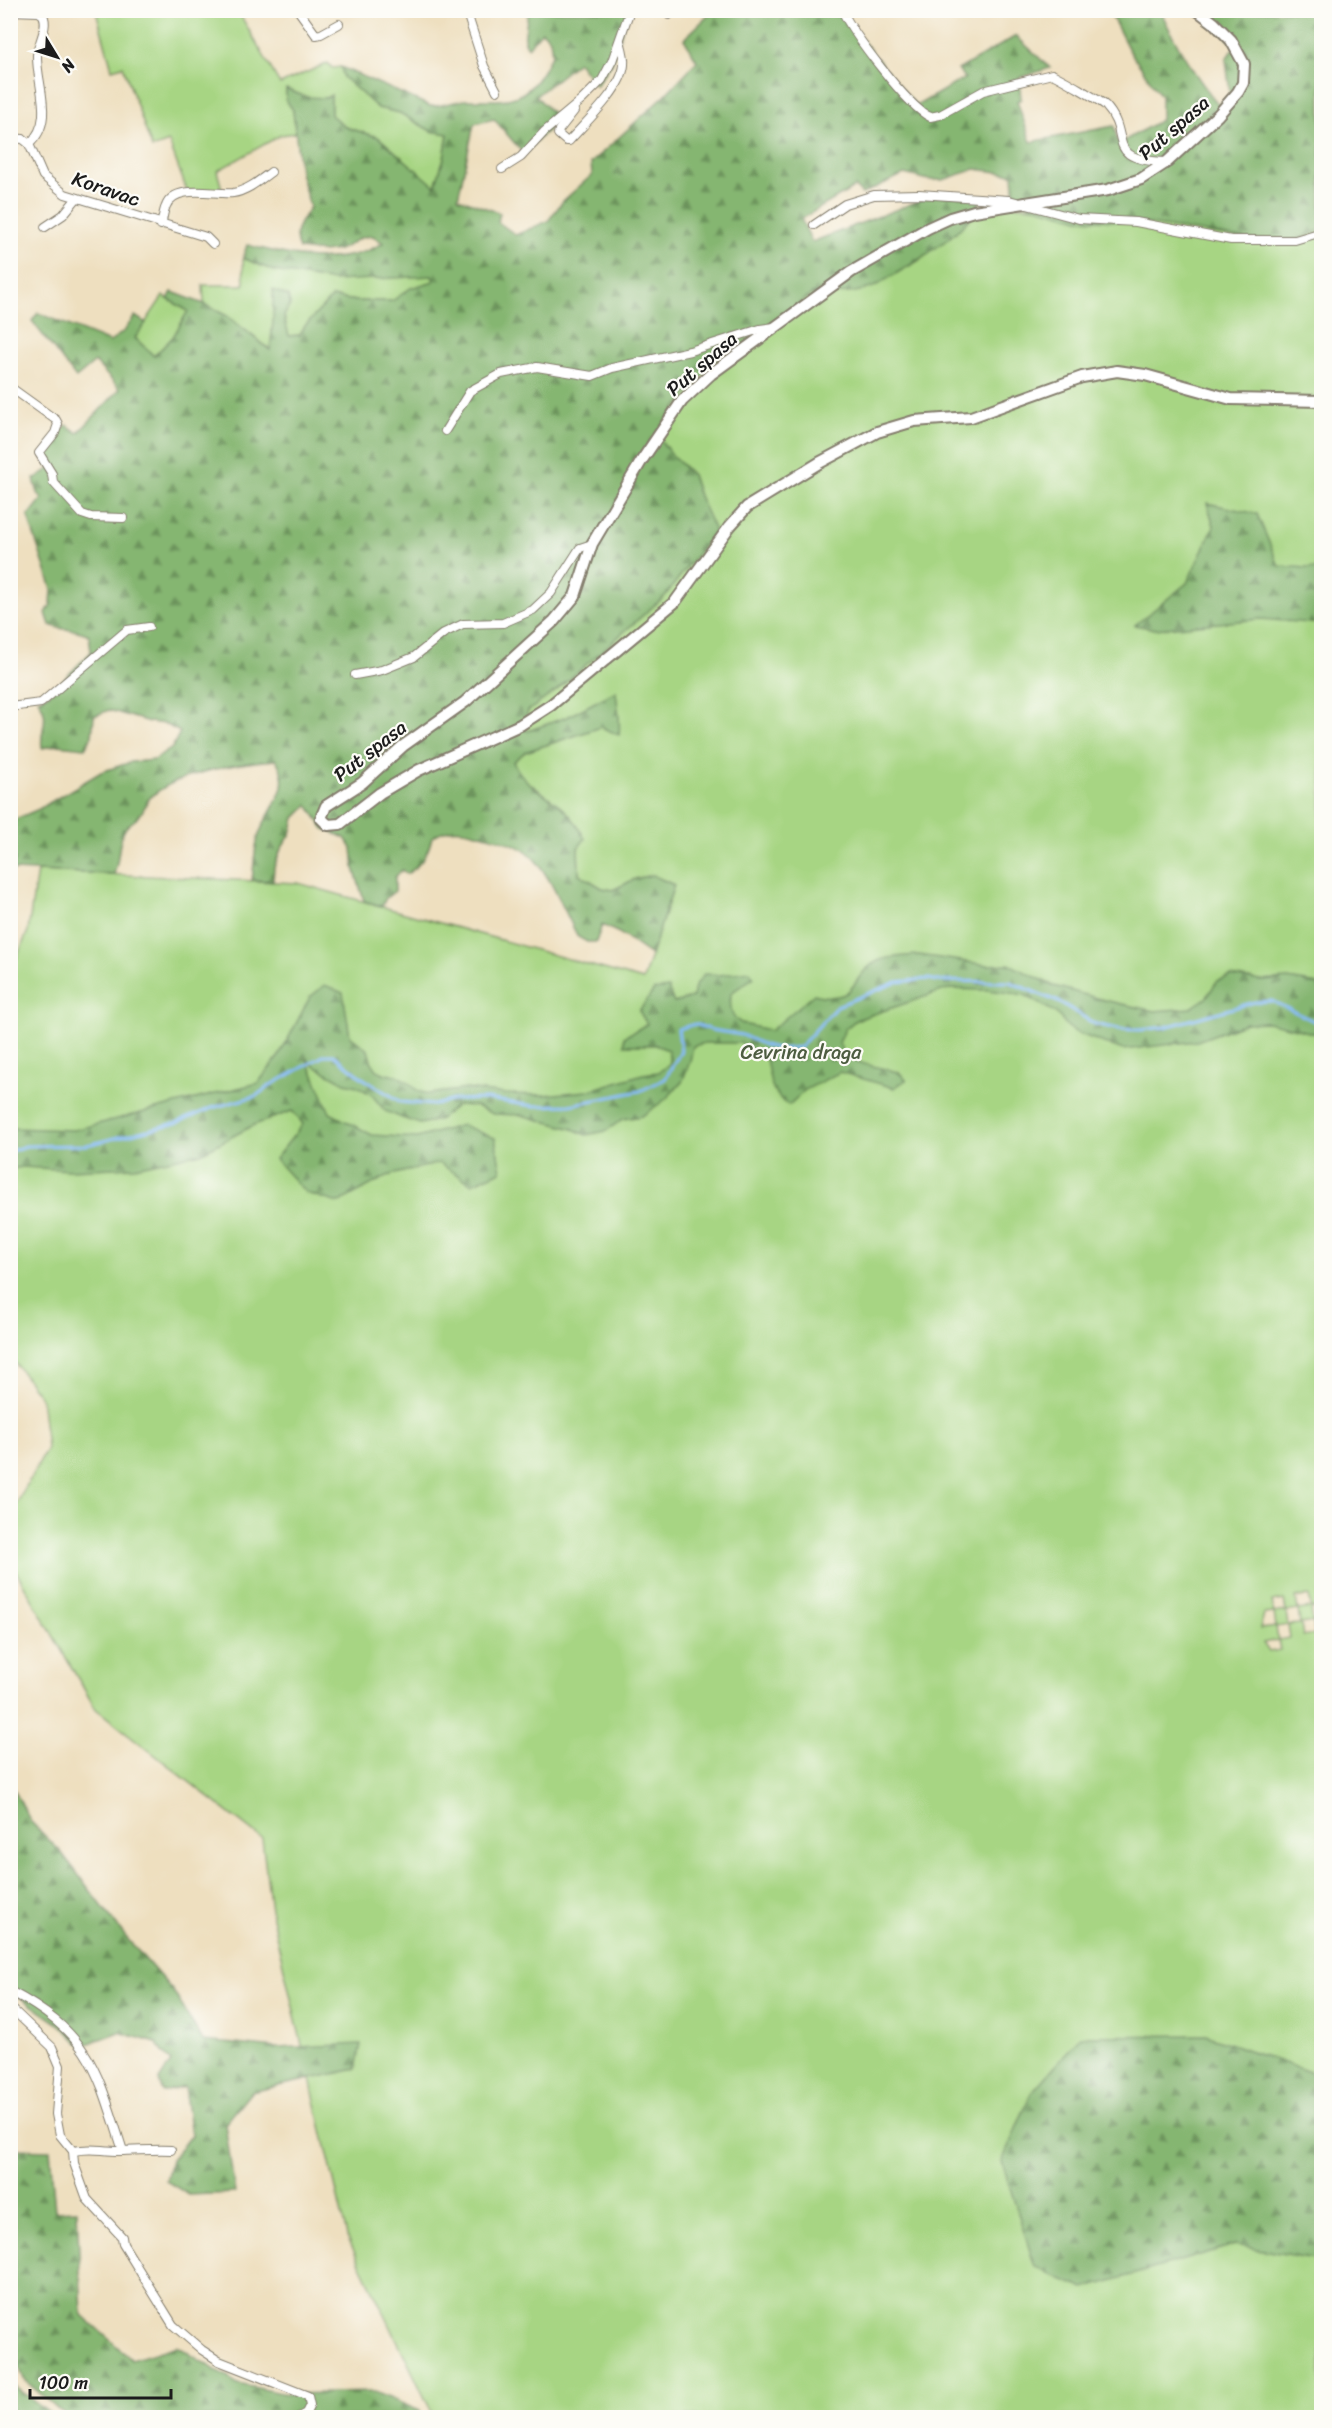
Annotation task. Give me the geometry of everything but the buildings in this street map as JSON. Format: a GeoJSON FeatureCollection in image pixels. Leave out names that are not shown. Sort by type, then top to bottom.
{"type":"FeatureCollection","features":[{"type":"Feature","properties":{"kind":"street"},"geometry":{"type":"LineString","coordinates":[[298,10],[316,34],[321,34],[339,24]]}},
{"type":"Feature","properties":{"kind":"street"},"geometry":{"type":"LineString","coordinates":[[465,10],[484,66],[497,91]]}},
{"type":"Feature","properties":{"kind":"street"},"geometry":{"type":"LineString","coordinates":[[502,169],[521,157],[544,131],[582,100],[602,80],[620,40],[630,10]]}},
{"type":"Feature","properties":{"kind":"street"},"geometry":{"type":"LineString","coordinates":[[842,10],[849,24],[875,58],[925,115],[934,117],[983,91],[1052,74],[1104,104],[1115,122],[1124,149],[1129,155],[1152,162],[1167,162]]}},
{"type":"Feature","properties":{"kind":"street","name":"Put spasa"},"geometry":{"type":"LineString","coordinates":[[1197,10],[1214,23],[1236,46],[1244,64],[1243,82],[1224,109],[1167,162],[1142,179],[1108,190],[974,211],[928,228],[851,272],[711,374],[682,401],[642,460],[592,544],[574,596],[554,621],[465,702],[403,746],[362,783],[326,806],[322,815],[325,823],[330,826],[340,824],[380,793],[419,770],[520,725],[551,705],[675,602],[730,525],[747,507],[819,463],[877,432],[914,421],[971,417],[1082,377],[1117,370],[1145,375],[1231,399],[1322,401]]}},
{"type":"Feature","properties":{"kind":"street"},"geometry":{"type":"LineString","coordinates":[[10,11],[39,12],[43,15],[45,22],[37,62],[43,96],[41,129],[29,144],[23,139],[10,138]]}},
{"type":"Feature","properties":{"kind":"street"},"geometry":{"type":"LineString","coordinates":[[582,100],[559,130],[558,134],[566,141],[569,141],[593,115],[620,79],[624,64],[620,40]]}},
{"type":"Feature","properties":{"kind":"street","name":"Koravac"},"geometry":{"type":"LineString","coordinates":[[29,144],[43,176],[65,194],[206,237],[213,244]]}},
{"type":"Feature","properties":{"kind":"street"},"geometry":{"type":"LineString","coordinates":[[161,225],[166,205],[175,196],[198,192],[234,193],[256,183],[271,172]]}},
{"type":"Feature","properties":{"kind":"street"},"geometry":{"type":"LineString","coordinates":[[814,225],[845,204],[874,195],[982,197],[1023,202],[1079,219],[1136,222],[1231,240],[1295,240],[1322,232]]}},
{"type":"Feature","properties":{"kind":"street"},"geometry":{"type":"LineString","coordinates":[[45,227],[63,215],[76,198]]}},
{"type":"Feature","properties":{"kind":"street"},"geometry":{"type":"LineString","coordinates":[[445,431],[470,391],[501,374],[537,367],[592,376],[612,368],[690,351],[760,329],[777,327]]}},
{"type":"Feature","properties":{"kind":"street"},"geometry":{"type":"LineString","coordinates":[[10,387],[56,420],[58,424],[55,434],[39,453],[61,493],[82,514],[91,517],[123,518]]}},
{"type":"Feature","properties":{"kind":"street"},"geometry":{"type":"LineString","coordinates":[[355,675],[382,670],[414,657],[444,633],[463,624],[503,623],[533,610],[551,594],[580,548],[592,544]]}},
{"type":"Feature","properties":{"kind":"street"},"geometry":{"type":"LineString","coordinates":[[10,707],[40,703],[127,630],[149,627]]}},
{"type":"Feature","properties":{"kind":"street"},"geometry":{"type":"LineString","coordinates":[[10,1991],[48,2013],[82,2046],[103,2087],[123,2151]]}},
{"type":"Feature","properties":{"kind":"street"},"geometry":{"type":"LineString","coordinates":[[10,2007],[52,2047],[60,2066],[56,2114],[60,2135],[73,2151],[77,2174],[87,2199],[122,2236],[123,2244],[173,2325],[202,2350],[219,2361],[308,2396],[310,2405],[306,2413],[297,2418]]}},
{"type":"Feature","properties":{"kind":"street"},"geometry":{"type":"LineString","coordinates":[[73,2151],[90,2147],[123,2151],[149,2148],[171,2150]]}},
{"type":"Feature","properties":{"kind":"green space"},"geometry":{"type":"Polygon","coordinates":[[[96,11],[238,11],[280,84],[328,63],[332,68],[341,67],[344,77],[378,108],[400,113],[431,131],[448,134],[444,158],[435,187],[378,137],[345,127],[331,115],[331,95],[320,99],[286,89],[286,100],[293,110],[295,133],[281,135],[217,171],[223,193],[187,191],[169,142],[152,148],[123,66],[112,69],[96,11]]]}},
{"type":"Feature","properties":{"kind":"green space"},"geometry":{"type":"Polygon","coordinates":[[[528,11],[628,11],[612,63],[596,86],[578,62],[536,96],[559,120],[523,153],[494,119],[474,124],[458,198],[500,213],[498,222],[516,235],[548,221],[563,201],[592,175],[591,163],[665,95],[697,61],[684,39],[713,11],[842,11],[849,24],[916,106],[965,78],[958,70],[1016,36],[1050,68],[1019,78],[1021,99],[1017,101],[1031,142],[1114,126],[1117,140],[1120,143],[1161,120],[1161,96],[1129,50],[1109,11],[1161,11],[1187,60],[1219,105],[1230,94],[1226,59],[1235,46],[1214,23],[1217,11],[1321,11],[1321,230],[1295,240],[1254,240],[1136,222],[1079,219],[1015,201],[1013,174],[975,169],[943,180],[929,180],[904,174],[862,194],[855,187],[801,219],[812,242],[934,195],[982,197],[976,209],[957,232],[916,261],[868,289],[840,294],[812,294],[698,380],[656,434],[670,453],[692,475],[715,531],[665,596],[557,690],[528,711],[522,728],[528,731],[567,717],[616,691],[619,735],[601,727],[525,752],[513,762],[531,785],[566,811],[579,828],[585,839],[578,848],[579,874],[602,888],[613,890],[635,879],[652,875],[674,885],[651,955],[619,933],[602,925],[596,942],[587,942],[578,937],[547,877],[532,856],[508,842],[468,831],[444,831],[432,837],[429,849],[417,866],[407,874],[402,870],[395,877],[395,891],[386,898],[382,906],[364,901],[354,868],[352,848],[345,838],[324,829],[308,805],[295,818],[291,834],[281,849],[274,867],[273,881],[252,880],[258,838],[277,800],[283,781],[276,760],[245,763],[208,771],[189,776],[158,791],[148,800],[139,816],[125,829],[114,874],[12,870],[15,860],[11,848],[13,820],[39,809],[101,772],[131,762],[154,760],[172,748],[180,732],[165,724],[149,722],[109,710],[94,716],[92,736],[85,748],[57,745],[42,748],[45,719],[38,699],[49,694],[91,652],[89,635],[50,625],[46,613],[51,604],[52,589],[28,517],[42,499],[34,479],[51,468],[47,449],[57,435],[67,425],[78,433],[120,389],[95,362],[76,378],[32,321],[38,313],[110,342],[125,330],[135,316],[146,323],[135,338],[154,356],[173,337],[188,311],[168,299],[172,292],[227,316],[270,350],[273,290],[288,296],[290,304],[284,316],[289,336],[300,335],[305,326],[332,297],[356,301],[392,301],[411,288],[434,281],[432,276],[334,281],[274,271],[243,258],[247,245],[299,256],[333,258],[367,251],[383,243],[373,236],[361,238],[336,251],[299,249],[297,232],[300,222],[310,207],[300,172],[293,110],[286,100],[286,89],[306,97],[327,98],[331,95],[331,115],[345,127],[378,137],[435,186],[444,158],[448,134],[431,131],[400,113],[378,108],[343,77],[341,67],[430,106],[466,100],[510,99],[527,91],[535,83],[552,55],[550,39],[542,31],[528,47],[524,41],[528,11]]]}},
{"type":"Feature","properties":{"kind":"green space"},"geometry":{"type":"Polygon","coordinates":[[[997,204],[1321,230],[1322,1608],[1311,1609],[1313,1622],[1322,1621],[1321,1633],[1315,1635],[1317,1645],[1322,1644],[1321,2417],[434,2417],[347,2236],[272,1918],[262,1839],[95,1708],[11,1563],[10,1516],[47,1448],[41,1398],[10,1356],[11,971],[28,931],[37,871],[298,883],[643,980],[674,885],[652,875],[635,879],[613,890],[602,888],[579,874],[578,848],[550,798],[521,777],[513,762],[525,752],[601,727],[619,734],[616,692],[567,717],[528,731],[522,728],[528,711],[557,690],[665,596],[714,531],[692,475],[670,453],[656,434],[673,406],[812,294],[895,274],[918,261],[959,229],[979,208],[997,204]],[[1309,1596],[1296,1598],[1298,1610],[1311,1608],[1309,1596]],[[1284,1600],[1272,1602],[1274,1613],[1286,1611],[1284,1600]],[[1298,1610],[1286,1612],[1288,1625],[1300,1624],[1298,1610]],[[1274,1613],[1264,1614],[1260,1629],[1276,1627],[1274,1613]],[[1313,1622],[1301,1624],[1303,1636],[1315,1634],[1313,1622]],[[1288,1625],[1276,1627],[1278,1640],[1290,1638],[1288,1625]],[[1278,1640],[1263,1643],[1269,1652],[1280,1650],[1278,1640]]]}},
{"type":"Feature","properties":{"kind":"green space"},"geometry":{"type":"Polygon","coordinates":[[[243,258],[274,271],[366,279],[433,275],[435,281],[411,288],[393,301],[356,301],[332,297],[305,326],[300,335],[288,336],[284,316],[290,305],[273,321],[271,350],[227,316],[204,304],[203,285],[244,285],[243,258]]]}},
{"type":"Feature","properties":{"kind":"green space"},"geometry":{"type":"Polygon","coordinates":[[[163,296],[188,311],[173,337],[154,356],[135,338],[163,296]]]}},
{"type":"Feature","properties":{"kind":"green space"},"geometry":{"type":"Polygon","coordinates":[[[1207,503],[1257,514],[1279,566],[1321,569],[1321,624],[1261,619],[1155,629],[1135,625],[1187,583],[1214,526],[1207,503]]]}},
{"type":"Feature","properties":{"kind":"green space","name":"Cevrina draga"},"geometry":{"type":"Polygon","coordinates":[[[919,955],[988,965],[1009,964],[1054,986],[1154,1011],[1191,1008],[1206,998],[1217,981],[1231,976],[1261,981],[1288,979],[1318,984],[1321,992],[1321,1035],[1268,1022],[1246,1023],[1197,1041],[1123,1050],[1077,1033],[1068,1027],[1056,1013],[1025,995],[988,990],[948,989],[856,1020],[845,1029],[839,1043],[845,1056],[864,1064],[898,1072],[906,1080],[894,1088],[840,1072],[805,1090],[789,1105],[774,1091],[766,1059],[741,1043],[705,1043],[693,1046],[682,1082],[666,1099],[642,1116],[623,1119],[606,1131],[586,1135],[573,1129],[521,1115],[493,1114],[476,1106],[457,1105],[439,1120],[420,1124],[385,1111],[372,1095],[314,1066],[307,1059],[330,1113],[372,1135],[417,1138],[462,1125],[495,1138],[501,1171],[472,1184],[439,1163],[387,1176],[338,1203],[306,1193],[275,1159],[303,1124],[292,1111],[254,1125],[201,1153],[135,1167],[70,1170],[23,1167],[11,1169],[11,1128],[74,1130],[258,1083],[279,1056],[310,997],[325,985],[343,993],[350,1036],[368,1050],[377,1070],[398,1076],[418,1091],[428,1094],[467,1089],[506,1094],[544,1095],[587,1091],[643,1074],[659,1072],[670,1063],[668,1050],[656,1045],[624,1045],[624,1037],[647,1024],[639,1011],[654,990],[668,988],[674,1003],[693,997],[695,986],[704,974],[719,975],[749,971],[754,977],[731,993],[732,1013],[735,1018],[746,1025],[770,1031],[814,994],[829,997],[847,993],[862,974],[878,961],[919,955]]]}},
{"type":"Feature","properties":{"kind":"green space"},"geometry":{"type":"Polygon","coordinates":[[[10,1782],[31,1822],[61,1852],[125,1936],[173,1991],[203,2041],[277,2048],[361,2044],[356,2069],[251,2092],[225,2124],[235,2193],[189,2195],[166,2181],[171,2160],[191,2135],[184,2087],[163,2092],[159,2080],[171,2062],[156,2043],[119,2032],[82,2046],[63,2027],[11,1991],[10,1782]]]}},
{"type":"Feature","properties":{"kind":"green space"},"geometry":{"type":"Polygon","coordinates":[[[1206,2035],[1318,2075],[1321,2071],[1321,2260],[1234,2245],[1084,2289],[1035,2267],[1002,2162],[1031,2093],[1081,2036],[1206,2035]]]}},
{"type":"Feature","properties":{"kind":"green space"},"geometry":{"type":"Polygon","coordinates":[[[10,2149],[50,2150],[55,2211],[77,2210],[82,2315],[132,2360],[177,2346],[238,2384],[287,2394],[375,2392],[420,2411],[420,2417],[72,2418],[57,2409],[24,2379],[11,2347],[10,2149]]]}},
{"type":"Feature","properties":{"kind":"green space"},"geometry":{"type":"Polygon","coordinates":[[[11,2384],[54,2417],[16,2417],[11,2407],[11,2384]]]}},
{"type":"Feature","properties":{"kind":"waterway"},"geometry":{"type":"LineString","coordinates":[[10,1151],[26,1146],[87,1145],[176,1123],[212,1108],[256,1096],[325,1055],[334,1055],[364,1079],[401,1102],[434,1105],[454,1100],[486,1099],[534,1106],[570,1105],[640,1091],[665,1079],[681,1051],[678,1029],[695,1024],[712,1030],[742,1035],[779,1049],[800,1047],[837,1006],[897,982],[928,979],[1010,982],[1061,1003],[1095,1024],[1118,1029],[1140,1030],[1165,1027],[1255,1002],[1272,1001],[1322,1025]]}}]}
